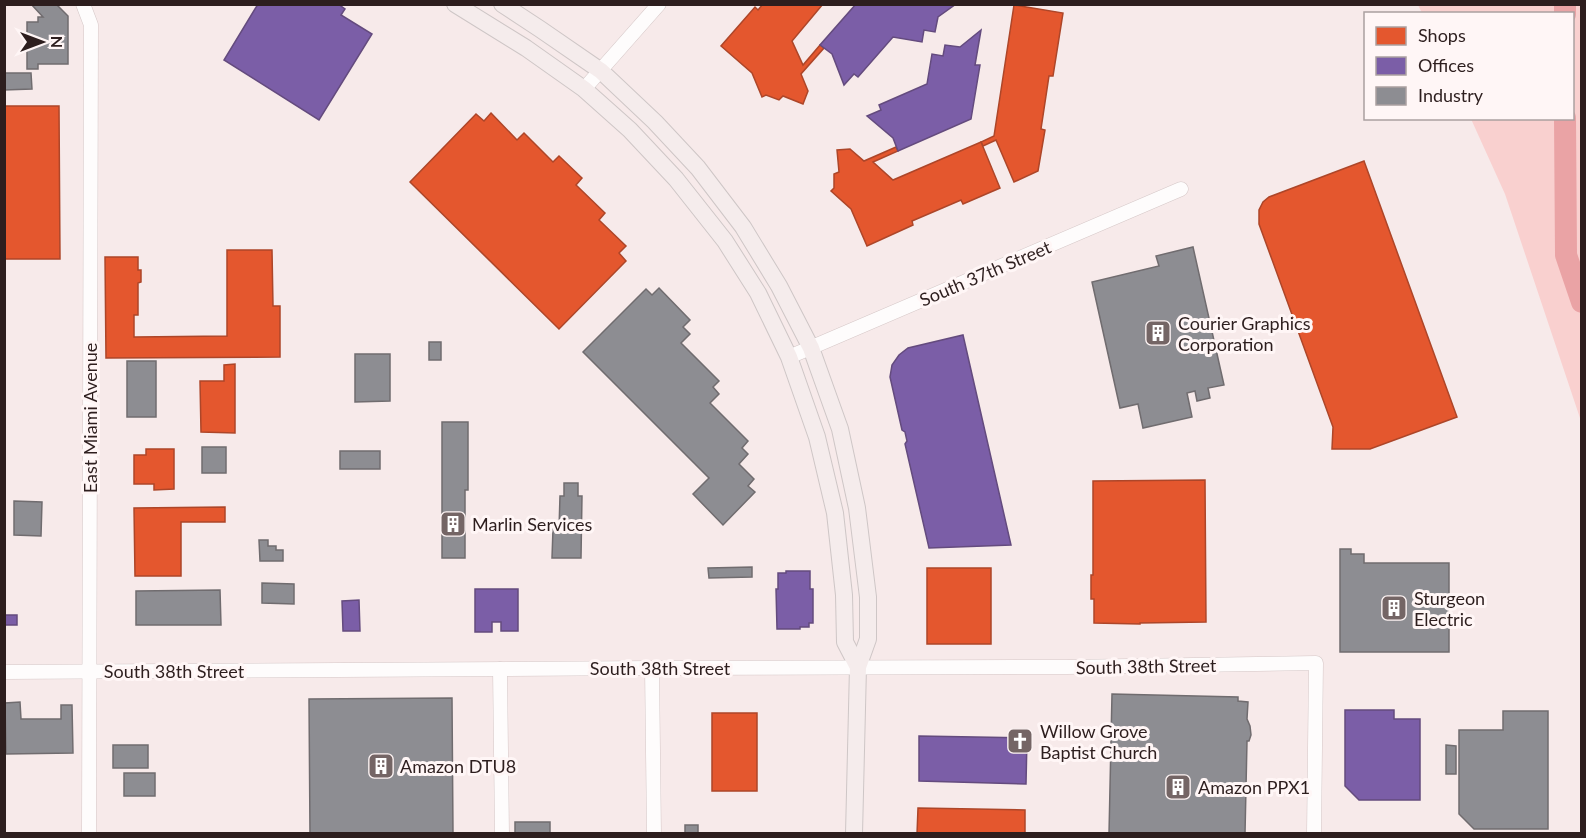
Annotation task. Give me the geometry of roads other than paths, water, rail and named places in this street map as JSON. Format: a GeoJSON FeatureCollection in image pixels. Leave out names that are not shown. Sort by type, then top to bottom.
{"type":"FeatureCollection","features":[{"type":"Feature","properties":{"kind":"main road"},"geometry":{"type":"LineString","coordinates":[[455,4],[526,48],[584,89],[630,130],[676,179],[725,241],[758,293],[789,357],[817,436],[835,513],[844,595],[844,642],[858,667]]}},
{"type":"Feature","properties":{"kind":"main road"},"geometry":{"type":"LineString","coordinates":[[502,4],[601,71],[655,122],[698,168],[749,237],[779,286],[811,348],[840,429],[857,508],[868,597],[868,639],[858,667],[854,834]]}},
{"type":"Feature","properties":{"kind":"street","name":"East Miami Avenue"},"geometry":{"type":"LineString","coordinates":[[83,4],[91,25],[89,834]]}},
{"type":"Feature","properties":{"kind":"street"},"geometry":{"type":"LineString","coordinates":[[584,89],[659,4]]}},
{"type":"Feature","properties":{"kind":"street","name":"South 37th Street"},"geometry":{"type":"LineString","coordinates":[[789,357],[1181,189]]}},
{"type":"Feature","properties":{"kind":"street","name":"South 38th Street"},"geometry":{"type":"LineString","coordinates":[[4,672],[1067,667],[1316,663],[1314,834]]}},
{"type":"Feature","properties":{"kind":"street"},"geometry":{"type":"LineString","coordinates":[[652,668],[654,834]]}},
{"type":"Feature","properties":{"kind":"street"},"geometry":{"type":"LineString","coordinates":[[500,669],[502,834]]}},
{"type":"Feature","properties":{"kind":"waterway"},"geometry":{"type":"LineString","coordinates":[[1565,4],[1565,12]]}},
{"type":"Feature","properties":{"kind":"waterway"},"geometry":{"type":"LineString","coordinates":[[1565,120],[1566,255],[1582,302]]}},
{"type":"Feature","properties":{"kind":"place","name":"Courier Graphics Corporation"},"geometry":{"type":"Point","coordinates":[1158,333]}},
{"type":"Feature","properties":{"kind":"place","name":"Marlin Services"},"geometry":{"type":"Point","coordinates":[453,524]}},
{"type":"Feature","properties":{"kind":"place","name":"Sturgeon Electric"},"geometry":{"type":"Point","coordinates":[1394,608]}},
{"type":"Feature","properties":{"kind":"place","name":"Willow Grove Baptist Church"},"geometry":{"type":"Point","coordinates":[1020,741]}},
{"type":"Feature","properties":{"kind":"place","name":"Amazon DTU8"},"geometry":{"type":"Point","coordinates":[381,766]}},
{"type":"Feature","properties":{"kind":"place","name":"Amazon PPX1"},"geometry":{"type":"Point","coordinates":[1178,787]}}]}
